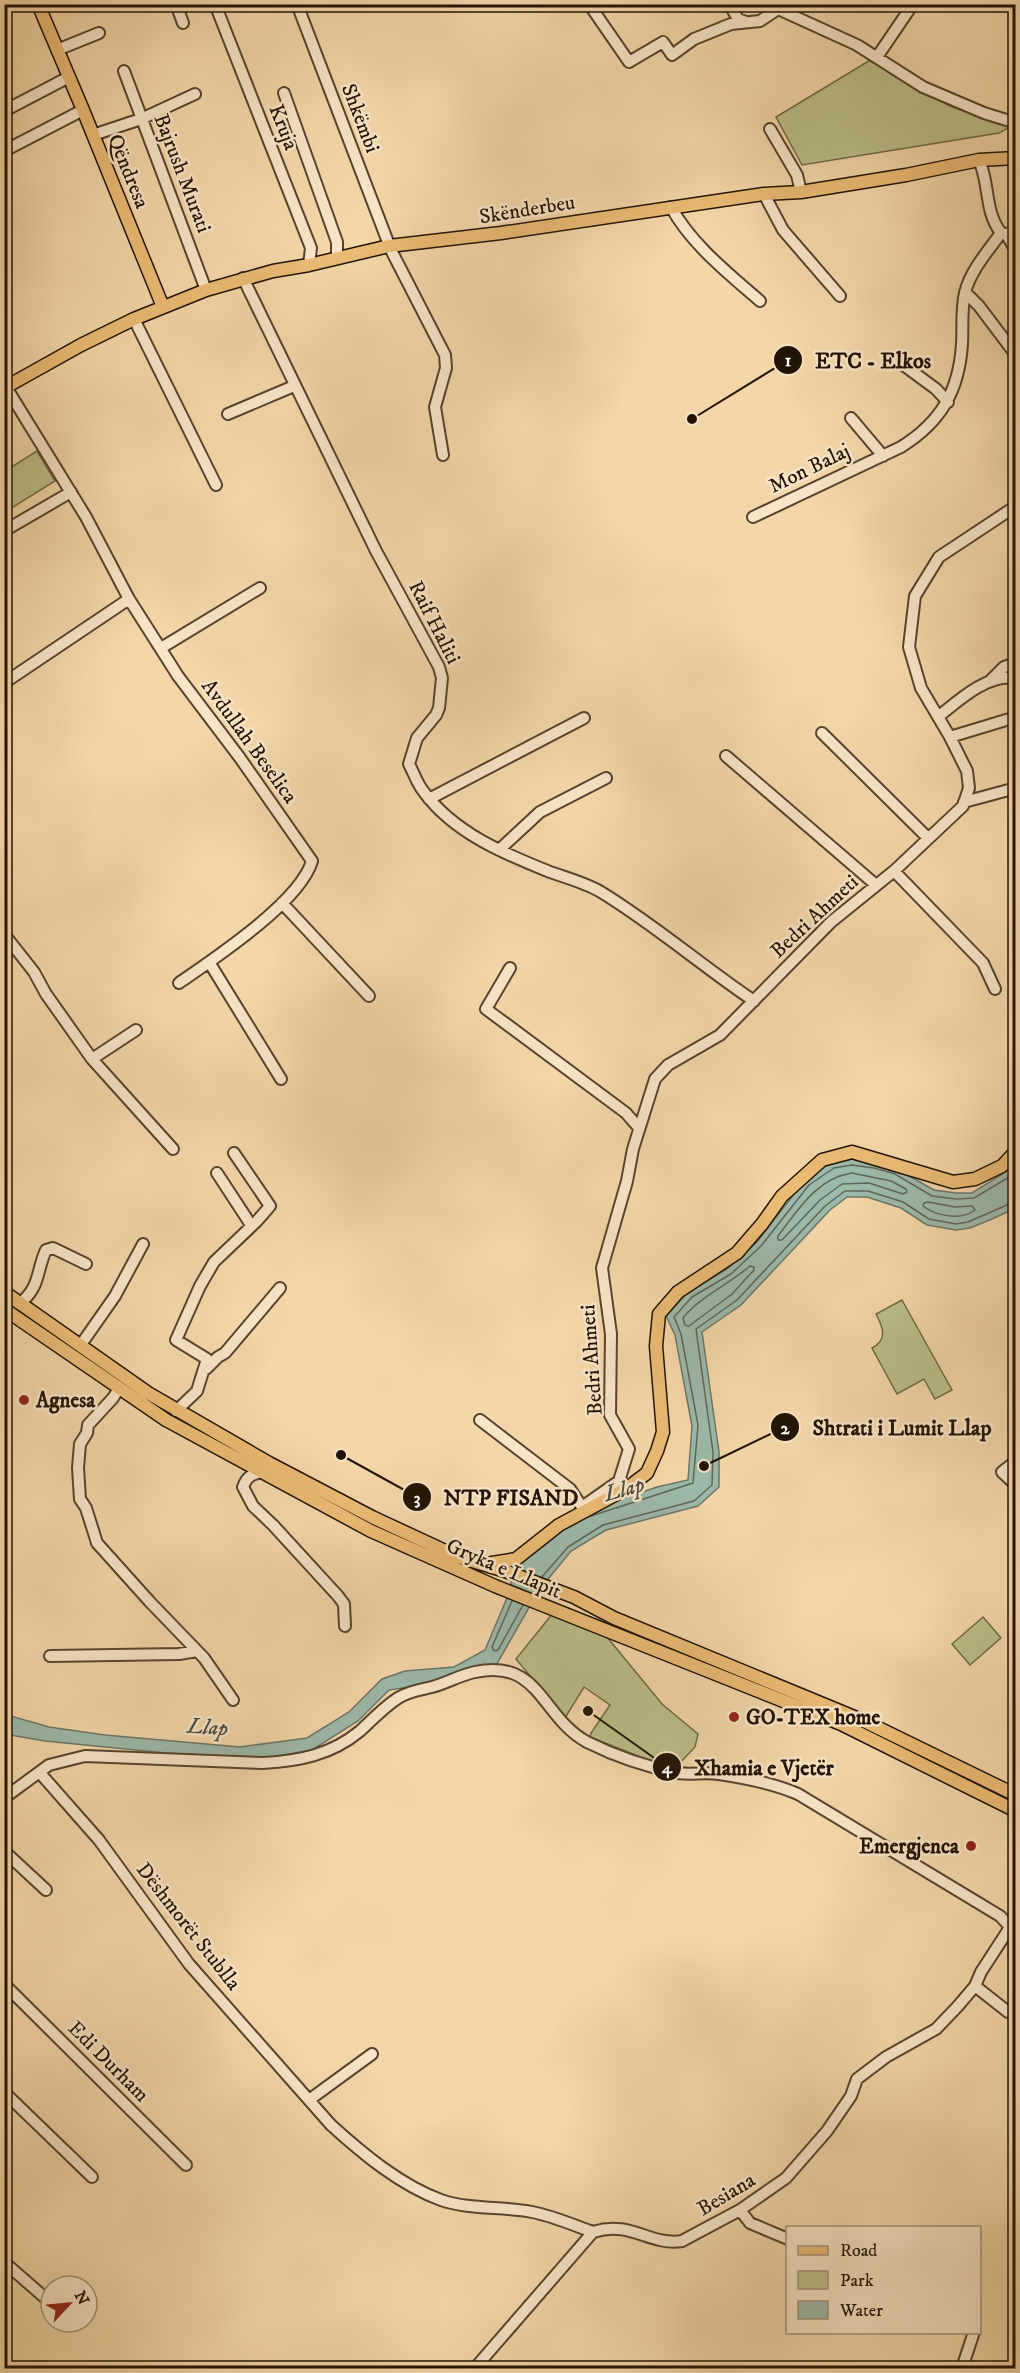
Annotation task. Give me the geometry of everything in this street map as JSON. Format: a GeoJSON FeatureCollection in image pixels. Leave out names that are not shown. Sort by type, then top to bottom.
{"type":"FeatureCollection","features":[{"type":"Feature","properties":{"kind":"main road","name":"Qëndresa"},"geometry":{"type":"LineString","coordinates":[[38,4],[163,307]]}},
{"type":"Feature","properties":{"kind":"main road","name":"Skënderbeu"},"geometry":{"type":"LineString","coordinates":[[5,388],[81,345],[134,319],[206,290],[273,271],[389,246],[490,235],[764,194],[801,192],[980,160],[1016,158]]}},
{"type":"Feature","properties":{"kind":"main road"},"geometry":{"type":"LineString","coordinates":[[502,1565],[516,1559],[559,1525],[627,1489],[647,1473],[663,1432],[656,1346],[659,1314],[678,1292],[737,1253],[782,1196],[822,1160],[852,1152],[953,1182],[975,1179],[1002,1166],[1016,1151]]}},
{"type":"Feature","properties":{"kind":"main road","name":"Gryka e Llapit"},"geometry":{"type":"LineString","coordinates":[[4,1292],[219,1442],[371,1531],[495,1586],[842,1724],[1016,1811]]}},
{"type":"Feature","properties":{"kind":"main road","name":"Gryka e Llapit"},"geometry":{"type":"LineString","coordinates":[[4,1309],[166,1420],[219,1442]]}},
{"type":"Feature","properties":{"kind":"main road","name":"Gryka e Llapit"},"geometry":{"type":"LineString","coordinates":[[264,1468],[456,1556],[480,1564],[502,1565],[614,1618],[864,1720],[1016,1795]]}},
{"type":"Feature","properties":{"kind":"street"},"geometry":{"type":"LineString","coordinates":[[176,4],[183,23]]}},
{"type":"Feature","properties":{"kind":"street","name":"Kruja"},"geometry":{"type":"LineString","coordinates":[[215,4],[311,248],[309,265]]}},
{"type":"Feature","properties":{"kind":"street","name":"Shkëmbi"},"geometry":{"type":"LineString","coordinates":[[297,4],[389,246]]}},
{"type":"Feature","properties":{"kind":"street"},"geometry":{"type":"LineString","coordinates":[[729,4],[738,19],[746,22]]}},
{"type":"Feature","properties":{"kind":"street"},"geometry":{"type":"LineString","coordinates":[[877,57],[911,6]]}},
{"type":"Feature","properties":{"kind":"street"},"geometry":{"type":"LineString","coordinates":[[591,7],[629,62],[663,42],[672,55],[694,39],[731,24],[760,21],[776,7],[857,45],[923,87],[984,113],[1016,123]]}},
{"type":"Feature","properties":{"kind":"street"},"geometry":{"type":"LineString","coordinates":[[57,50],[99,33]]}},
{"type":"Feature","properties":{"kind":"street","name":"Bajrush Murati"},"geometry":{"type":"LineString","coordinates":[[124,70],[206,290]]}},
{"type":"Feature","properties":{"kind":"street"},"geometry":{"type":"LineString","coordinates":[[4,111],[69,77]]}},
{"type":"Feature","properties":{"kind":"street"},"geometry":{"type":"LineString","coordinates":[[284,93],[337,242],[337,258]]}},
{"type":"Feature","properties":{"kind":"street"},"geometry":{"type":"LineString","coordinates":[[93,135],[141,119],[195,94]]}},
{"type":"Feature","properties":{"kind":"street"},"geometry":{"type":"LineString","coordinates":[[4,152],[83,110]]}},
{"type":"Feature","properties":{"kind":"street"},"geometry":{"type":"LineString","coordinates":[[770,129],[796,174],[801,192]]}},
{"type":"Feature","properties":{"kind":"street"},"geometry":{"type":"LineString","coordinates":[[980,160],[984,170],[985,189],[993,223],[1008,234],[1016,251]]}},
{"type":"Feature","properties":{"kind":"street"},"geometry":{"type":"LineString","coordinates":[[764,194],[771,203],[783,230],[840,296]]}},
{"type":"Feature","properties":{"kind":"street"},"geometry":{"type":"LineString","coordinates":[[671,207],[702,246],[760,301]]}},
{"type":"Feature","properties":{"kind":"street","name":"Mon Balaj"},"geometry":{"type":"LineString","coordinates":[[753,517],[883,456],[920,435],[932,423],[948,402],[960,364],[965,292],[981,259],[1008,234]]}},
{"type":"Feature","properties":{"kind":"street"},"geometry":{"type":"LineString","coordinates":[[389,246],[445,355],[446,368],[435,407],[443,455]]}},
{"type":"Feature","properties":{"kind":"street","name":"Raif Haliti"},"geometry":{"type":"LineString","coordinates":[[243,279],[376,551],[439,667],[442,678],[439,708],[417,738],[409,764],[422,790],[449,818],[499,850],[598,890],[754,1001]]}},
{"type":"Feature","properties":{"kind":"street"},"geometry":{"type":"LineString","coordinates":[[965,292],[979,306],[1016,356]]}},
{"type":"Feature","properties":{"kind":"street"},"geometry":{"type":"LineString","coordinates":[[134,319],[216,484]]}},
{"type":"Feature","properties":{"kind":"street"},"geometry":{"type":"LineString","coordinates":[[898,361],[936,389],[948,402]]}},
{"type":"Feature","properties":{"kind":"street"},"geometry":{"type":"LineString","coordinates":[[228,414],[294,386]]}},
{"type":"Feature","properties":{"kind":"street","name":"Avdullah Beselica"},"geometry":{"type":"LineString","coordinates":[[5,388],[70,492],[129,599],[178,676],[312,861],[309,872],[282,903],[260,923],[179,983]]}},
{"type":"Feature","properties":{"kind":"street","name":"Mon Balaj"},"geometry":{"type":"LineString","coordinates":[[851,418],[883,456]]}},
{"type":"Feature","properties":{"kind":"street"},"geometry":{"type":"LineString","coordinates":[[4,531],[70,492]]}},
{"type":"Feature","properties":{"kind":"street"},"geometry":{"type":"LineString","coordinates":[[964,802],[969,788],[967,771],[950,736],[921,688],[909,647],[915,596],[939,557],[1016,506]]}},
{"type":"Feature","properties":{"kind":"street"},"geometry":{"type":"LineString","coordinates":[[160,648],[260,588]]}},
{"type":"Feature","properties":{"kind":"street"},"geometry":{"type":"LineString","coordinates":[[4,683],[129,599]]}},
{"type":"Feature","properties":{"kind":"street"},"geometry":{"type":"LineString","coordinates":[[938,717],[964,696],[990,681],[1004,667],[1016,663]]}},
{"type":"Feature","properties":{"kind":"street"},"geometry":{"type":"LineString","coordinates":[[990,681],[1008,677],[1016,678]]}},
{"type":"Feature","properties":{"kind":"street"},"geometry":{"type":"LineString","coordinates":[[950,736],[1016,717]]}},
{"type":"Feature","properties":{"kind":"street"},"geometry":{"type":"LineString","coordinates":[[429,799],[584,718]]}},
{"type":"Feature","properties":{"kind":"street"},"geometry":{"type":"LineString","coordinates":[[822,733],[928,838]]}},
{"type":"Feature","properties":{"kind":"street"},"geometry":{"type":"LineString","coordinates":[[726,756],[876,885]]}},
{"type":"Feature","properties":{"kind":"street"},"geometry":{"type":"LineString","coordinates":[[499,850],[540,812],[606,778]]}},
{"type":"Feature","properties":{"kind":"street"},"geometry":{"type":"LineString","coordinates":[[964,802],[1016,788]]}},
{"type":"Feature","properties":{"kind":"street","name":"Bedri Ahmeti"},"geometry":{"type":"LineString","coordinates":[[480,1420],[570,1489],[582,1507],[619,1481],[629,1449],[610,1415],[611,1334],[602,1268],[627,1181],[639,1128],[655,1079],[668,1065],[720,1035],[831,922],[894,871],[939,830],[964,802]]}},
{"type":"Feature","properties":{"kind":"street"},"geometry":{"type":"LineString","coordinates":[[894,871],[983,963],[995,989]]}},
{"type":"Feature","properties":{"kind":"street"},"geometry":{"type":"LineString","coordinates":[[282,903],[369,996]]}},
{"type":"Feature","properties":{"kind":"street"},"geometry":{"type":"LineString","coordinates":[[4,934],[33,972],[92,1059],[173,1149]]}},
{"type":"Feature","properties":{"kind":"street"},"geometry":{"type":"LineString","coordinates":[[209,962],[281,1079]]}},
{"type":"Feature","properties":{"kind":"street"},"geometry":{"type":"LineString","coordinates":[[510,968],[486,1010],[626,1113],[639,1128]]}},
{"type":"Feature","properties":{"kind":"street"},"geometry":{"type":"LineString","coordinates":[[92,1059],[136,1030]]}},
{"type":"Feature","properties":{"kind":"street"},"geometry":{"type":"LineString","coordinates":[[176,1411],[197,1391],[207,1359],[176,1340],[200,1286],[214,1262],[270,1206],[234,1153]]}},
{"type":"Feature","properties":{"kind":"street"},"geometry":{"type":"LineString","coordinates":[[217,1173],[251,1225]]}},
{"type":"Feature","properties":{"kind":"street"},"geometry":{"type":"LineString","coordinates":[[80,1346],[115,1296],[143,1244]]}},
{"type":"Feature","properties":{"kind":"street"},"geometry":{"type":"LineString","coordinates":[[19,1304],[30,1295],[35,1287],[46,1250],[52,1248],[86,1264]]}},
{"type":"Feature","properties":{"kind":"street"},"geometry":{"type":"LineString","coordinates":[[201,1377],[208,1366],[225,1353],[280,1288]]}},
{"type":"Feature","properties":{"kind":"street"},"geometry":{"type":"LineString","coordinates":[[119,1388],[113,1398],[88,1425],[87,1433],[80,1444],[78,1468],[80,1500],[86,1508],[98,1543],[204,1658],[233,1700]]}},
{"type":"Feature","properties":{"kind":"street"},"geometry":{"type":"LineString","coordinates":[[1016,1461],[1002,1472],[1016,1485]]}},
{"type":"Feature","properties":{"kind":"street"},"geometry":{"type":"LineString","coordinates":[[264,1468],[246,1479],[243,1487],[253,1506],[344,1604],[345,1626]]}},
{"type":"Feature","properties":{"kind":"street"},"geometry":{"type":"LineString","coordinates":[[50,1656],[179,1654],[197,1651]]}},
{"type":"Feature","properties":{"kind":"street"},"geometry":{"type":"LineString","coordinates":[[4,1798],[57,1762],[85,1756],[262,1763],[286,1762],[316,1756],[348,1740],[398,1698],[410,1692],[476,1672],[508,1670],[528,1680],[563,1723],[586,1741],[650,1766],[679,1773],[717,1774],[774,1784],[798,1794],[1000,1916],[1013,1931]]}},
{"type":"Feature","properties":{"kind":"street","name":"Dëshmorët Stublla"},"geometry":{"type":"LineString","coordinates":[[40,1773],[99,1840],[189,1964],[331,2125],[354,2146],[401,2179],[439,2199],[471,2206],[530,2212],[593,2232]]}},
{"type":"Feature","properties":{"kind":"street"},"geometry":{"type":"LineString","coordinates":[[4,1851],[46,1890]]}},
{"type":"Feature","properties":{"kind":"street","name":"Besiana"},"geometry":{"type":"LineString","coordinates":[[593,2232],[608,2227],[617,2227],[653,2238],[682,2241],[740,2210],[786,2178],[814,2148],[850,2096],[857,2079],[886,2057],[936,2029],[975,1986],[981,1972],[1013,1931],[1016,1918]]}},
{"type":"Feature","properties":{"kind":"street","name":"Edi Durham"},"geometry":{"type":"LineString","coordinates":[[4,1984],[186,2165]]}},
{"type":"Feature","properties":{"kind":"street"},"geometry":{"type":"LineString","coordinates":[[975,1986],[1008,2012]]}},
{"type":"Feature","properties":{"kind":"street"},"geometry":{"type":"LineString","coordinates":[[309,2100],[372,2054]]}},
{"type":"Feature","properties":{"kind":"street"},"geometry":{"type":"LineString","coordinates":[[4,2092],[92,2177]]}},
{"type":"Feature","properties":{"kind":"street"},"geometry":{"type":"LineString","coordinates":[[740,2210],[750,2223],[786,2238]]}},
{"type":"Feature","properties":{"kind":"street"},"geometry":{"type":"LineString","coordinates":[[475,2368],[593,2232]]}},
{"type":"Feature","properties":{"kind":"street"},"geometry":{"type":"LineString","coordinates":[[4,2262],[39,2293]]}},
{"type":"Feature","properties":{"kind":"street"},"geometry":{"type":"LineString","coordinates":[[962,2368],[973,2334]]}},
{"type":"Feature","properties":{"kind":"green space"},"geometry":{"type":"Polygon","coordinates":[[[872,59],[899,78],[950,106],[1010,127],[999,133],[802,165],[776,117],[872,59]]]}},
{"type":"Feature","properties":{"kind":"green space"},"geometry":{"type":"Polygon","coordinates":[[[37,451],[55,481],[5,512],[5,471],[37,451]]]}},
{"type":"Feature","properties":{"kind":"green space"},"geometry":{"type":"Polygon","coordinates":[[[902,1300],[952,1390],[935,1399],[924,1379],[897,1394],[872,1348],[880,1341],[883,1333],[876,1314],[902,1300]]]}},
{"type":"Feature","properties":{"kind":"green space"},"geometry":{"type":"Polygon","coordinates":[[[553,1613],[602,1631],[662,1704],[698,1734],[695,1747],[677,1766],[661,1765],[590,1737],[610,1705],[584,1687],[565,1718],[516,1659],[553,1613]]]}},
{"type":"Feature","properties":{"kind":"green space"},"geometry":{"type":"Polygon","coordinates":[[[983,1617],[1001,1638],[970,1665],[952,1644],[983,1617]]]}},
{"type":"Feature","properties":{"kind":"water"},"geometry":{"type":"Polygon","coordinates":[[[852,1159],[897,1169],[934,1190],[956,1193],[972,1193],[1015,1166],[1015,1205],[1007,1212],[992,1219],[970,1228],[956,1230],[927,1225],[901,1208],[867,1197],[847,1197],[830,1210],[741,1305],[702,1332],[719,1452],[719,1487],[698,1506],[606,1530],[571,1551],[539,1590],[494,1669],[481,1677],[389,1690],[358,1721],[312,1750],[276,1757],[166,1753],[45,1741],[5,1734],[4,1726],[11,1716],[49,1727],[105,1735],[240,1747],[307,1738],[349,1712],[382,1679],[405,1671],[454,1667],[485,1650],[507,1598],[515,1569],[552,1532],[587,1511],[657,1487],[688,1480],[692,1426],[675,1335],[666,1316],[688,1292],[727,1269],[757,1242],[805,1180],[832,1162],[852,1159]]]}},
{"type":"Feature","properties":{"kind":"place","name":"ETC - Elkos"},"geometry":{"type":"Point","coordinates":[692,419]}},
{"type":"Feature","properties":{"kind":"place","name":"Agnesa"},"geometry":{"type":"Point","coordinates":[24,1400]}},
{"type":"Feature","properties":{"kind":"place","name":"NTP FISAND"},"geometry":{"type":"Point","coordinates":[341,1455]}},
{"type":"Feature","properties":{"kind":"place","name":"Shtrati i Lumit Llap"},"geometry":{"type":"Point","coordinates":[704,1466]}},
{"type":"Feature","properties":{"kind":"place","name":"Xhamia e Vjetër"},"geometry":{"type":"Point","coordinates":[588,1711]}},
{"type":"Feature","properties":{"kind":"place","name":"GO-TEX home"},"geometry":{"type":"Point","coordinates":[734,1717]}},
{"type":"Feature","properties":{"kind":"place","name":"Emergjenca"},"geometry":{"type":"Point","coordinates":[971,1846]}},
{"type":"Feature","properties":{"kind":"water label","name":"Llap"},"geometry":{"type":"Point","coordinates":[624,1488]}},
{"type":"Feature","properties":{"kind":"water label","name":"Llap"},"geometry":{"type":"Point","coordinates":[208,1726]}}]}
